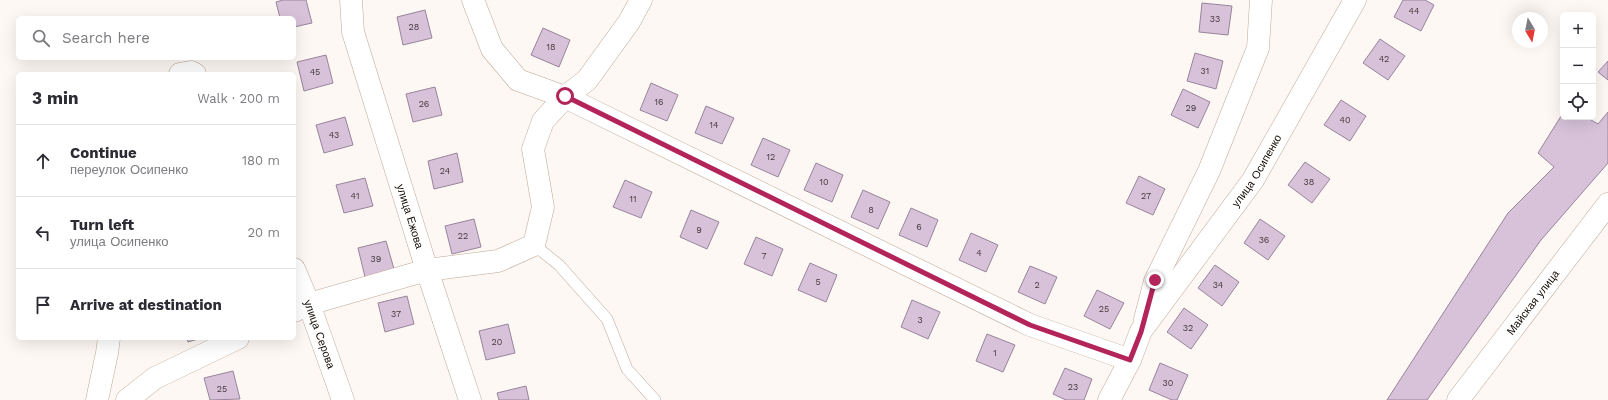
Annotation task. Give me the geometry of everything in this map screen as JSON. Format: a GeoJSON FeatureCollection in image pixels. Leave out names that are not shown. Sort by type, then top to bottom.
{"type":"FeatureCollection","features":[{"type":"Feature","properties":{"kind":"street","name":"улица Ежова"},"geometry":{"type":"LineString","coordinates":[[351,0],[353,32],[427,270],[470,400]]}},
{"type":"Feature","properties":{"kind":"street"},"geometry":{"type":"LineString","coordinates":[[473,0],[492,49],[518,80],[565,96],[1030,325],[1130,360]]}},
{"type":"Feature","properties":{"kind":"street"},"geometry":{"type":"LineString","coordinates":[[302,307],[427,270],[498,261],[534,245],[543,207],[533,149],[543,122],[565,96],[587,80],[629,22],[641,0]]}},
{"type":"Feature","properties":{"kind":"street","name":"улица Осипенко"},"geometry":{"type":"LineString","coordinates":[[1109,400],[1130,360],[1141,332],[1155,280],[1209,171],[1258,48],[1261,0]]}},
{"type":"Feature","properties":{"kind":"street","name":"улица Осипенко"},"geometry":{"type":"LineString","coordinates":[[1141,332],[1253,180],[1355,0]]}},
{"type":"Feature","properties":{"kind":"street","name":"Майская улица"},"geometry":{"type":"LineString","coordinates":[[1458,400],[1608,204]]}},
{"type":"Feature","properties":{"kind":"street","name":"улица Серова"},"geometry":{"type":"LineString","coordinates":[[296,278],[302,307],[343,400]]}},
{"type":"Feature","properties":{"kind":"street"},"geometry":{"type":"LineString","coordinates":[[97,400],[107,353],[108,340]]}},
{"type":"Feature","properties":{"kind":"street"},"geometry":{"type":"LineString","coordinates":[[128,400],[155,378],[234,340]]}},
{"type":"Feature","properties":{"kind":"lane"},"geometry":{"type":"LineString","coordinates":[[534,245],[559,265],[607,319],[627,369],[655,400]]}},
{"type":"Feature","properties":{"kind":"building"},"geometry":{"type":"Polygon","coordinates":[[[283,0],[306,0],[312,23],[296,27],[296,16],[280,16],[276,2],[283,0]]]}},
{"type":"Feature","properties":{"kind":"building"},"geometry":{"type":"Polygon","coordinates":[[[1403,0],[1425,0],[1434,5],[1421,31],[1394,17],[1403,0]]]}},
{"type":"Feature","properties":{"kind":"building"},"geometry":{"type":"Polygon","coordinates":[[[1202,3],[1232,6],[1228,35],[1199,32],[1202,3]]]}},
{"type":"Feature","properties":{"kind":"building"},"geometry":{"type":"Polygon","coordinates":[[[425,10],[432,38],[403,45],[397,17],[425,10]]]}},
{"type":"Feature","properties":{"kind":"building"},"geometry":{"type":"Polygon","coordinates":[[[543,28],[570,40],[559,67],[531,55],[543,28]]]}},
{"type":"Feature","properties":{"kind":"building"},"geometry":{"type":"Polygon","coordinates":[[[1380,39],[1405,56],[1388,80],[1363,63],[1380,39]]]}},
{"type":"Feature","properties":{"kind":"building"},"geometry":{"type":"Polygon","coordinates":[[[1195,53],[1223,61],[1216,89],[1187,81],[1195,53]]]}},
{"type":"Feature","properties":{"kind":"building"},"geometry":{"type":"Polygon","coordinates":[[[326,55],[333,83],[304,91],[297,62],[326,55]]]}},
{"type":"Feature","properties":{"kind":"building"},"geometry":{"type":"Polygon","coordinates":[[[1608,61],[1608,80],[1598,72],[1608,61]]]}},
{"type":"Feature","properties":{"kind":"building"},"geometry":{"type":"Polygon","coordinates":[[[651,83],[678,95],[667,121],[640,110],[651,83]]]}},
{"type":"Feature","properties":{"kind":"building"},"geometry":{"type":"Polygon","coordinates":[[[435,87],[442,115],[413,122],[406,94],[435,87]]]}},
{"type":"Feature","properties":{"kind":"building"},"geometry":{"type":"Polygon","coordinates":[[[1183,89],[1210,102],[1198,128],[1171,115],[1183,89]]]}},
{"type":"Feature","properties":{"kind":"building"},"geometry":{"type":"Polygon","coordinates":[[[1341,100],[1366,116],[1350,141],[1324,125],[1341,100]]]}},
{"type":"Feature","properties":{"kind":"building"},"geometry":{"type":"Polygon","coordinates":[[[706,106],[734,118],[722,144],[695,133],[706,106]]]}},
{"type":"Feature","properties":{"kind":"building"},"geometry":{"type":"Polygon","coordinates":[[[1608,112],[1608,163],[1541,240],[1427,400],[1387,400],[1508,213],[1554,167],[1538,153],[1560,118],[1560,120],[1591,120],[1598,124],[1608,112]]]}},
{"type":"Feature","properties":{"kind":"building"},"geometry":{"type":"Polygon","coordinates":[[[345,117],[353,145],[324,153],[316,125],[345,117]]]}},
{"type":"Feature","properties":{"kind":"building"},"geometry":{"type":"Polygon","coordinates":[[[763,138],[790,150],[778,177],[751,165],[763,138]]]}},
{"type":"Feature","properties":{"kind":"building"},"geometry":{"type":"Polygon","coordinates":[[[457,153],[463,182],[434,189],[428,161],[457,153]]]}},
{"type":"Feature","properties":{"kind":"building"},"geometry":{"type":"Polygon","coordinates":[[[1305,162],[1330,179],[1312,203],[1288,185],[1305,162]]]}},
{"type":"Feature","properties":{"kind":"building"},"geometry":{"type":"Polygon","coordinates":[[[816,163],[843,175],[832,202],[804,190],[816,163]]]}},
{"type":"Feature","properties":{"kind":"building"},"geometry":{"type":"Polygon","coordinates":[[[1139,176],[1165,189],[1153,215],[1126,203],[1139,176]]]}},
{"type":"Feature","properties":{"kind":"building"},"geometry":{"type":"Polygon","coordinates":[[[365,178],[373,206],[344,213],[336,185],[365,178]]]}},
{"type":"Feature","properties":{"kind":"building"},"geometry":{"type":"Polygon","coordinates":[[[625,180],[652,192],[641,218],[613,207],[625,180]]]}},
{"type":"Feature","properties":{"kind":"building"},"geometry":{"type":"Polygon","coordinates":[[[863,190],[890,202],[878,229],[851,217],[863,190]]]}},
{"type":"Feature","properties":{"kind":"building"},"geometry":{"type":"Polygon","coordinates":[[[911,208],[938,220],[927,247],[899,235],[911,208]]]}},
{"type":"Feature","properties":{"kind":"building"},"geometry":{"type":"Polygon","coordinates":[[[691,210],[719,222],[707,249],[680,237],[691,210]]]}},
{"type":"Feature","properties":{"kind":"building"},"geometry":{"type":"Polygon","coordinates":[[[474,219],[481,247],[452,254],[445,226],[474,219]]]}},
{"type":"Feature","properties":{"kind":"building"},"geometry":{"type":"Polygon","coordinates":[[[1260,219],[1285,236],[1268,260],[1244,243],[1260,219]]]}},
{"type":"Feature","properties":{"kind":"building"},"geometry":{"type":"Polygon","coordinates":[[[971,233],[998,245],[986,272],[959,260],[971,233]]]}},
{"type":"Feature","properties":{"kind":"building"},"geometry":{"type":"Polygon","coordinates":[[[756,237],[783,249],[772,276],[744,264],[756,237]]]}},
{"type":"Feature","properties":{"kind":"building"},"geometry":{"type":"Polygon","coordinates":[[[386,241],[394,269],[365,277],[358,248],[386,241]]]}},
{"type":"Feature","properties":{"kind":"building"},"geometry":{"type":"Polygon","coordinates":[[[810,263],[837,275],[826,302],[798,290],[810,263]]]}},
{"type":"Feature","properties":{"kind":"building"},"geometry":{"type":"Polygon","coordinates":[[[1215,265],[1239,282],[1222,306],[1198,288],[1215,265]]]}},
{"type":"Feature","properties":{"kind":"building"},"geometry":{"type":"Polygon","coordinates":[[[1030,266],[1057,277],[1045,304],[1018,292],[1030,266]]]}},
{"type":"Feature","properties":{"kind":"building"},"geometry":{"type":"Polygon","coordinates":[[[1097,290],[1124,303],[1110,329],[1084,316],[1097,290]]]}},
{"type":"Feature","properties":{"kind":"building"},"geometry":{"type":"Polygon","coordinates":[[[407,296],[414,324],[385,332],[378,303],[407,296]]]}},
{"type":"Feature","properties":{"kind":"building"},"geometry":{"type":"Polygon","coordinates":[[[912,300],[940,312],[928,339],[901,327],[912,300]]]}},
{"type":"Feature","properties":{"kind":"building"},"geometry":{"type":"Polygon","coordinates":[[[1184,308],[1208,325],[1191,349],[1167,332],[1184,308]]]}},
{"type":"Feature","properties":{"kind":"building"},"geometry":{"type":"Polygon","coordinates":[[[508,324],[515,353],[486,360],[479,331],[508,324]]]}},
{"type":"Feature","properties":{"kind":"building"},"geometry":{"type":"Polygon","coordinates":[[[987,334],[1015,345],[1003,372],[976,361],[987,334]]]}},
{"type":"Feature","properties":{"kind":"building"},"geometry":{"type":"Polygon","coordinates":[[[1160,363],[1188,375],[1177,400],[1172,400],[1149,390],[1160,363]]]}},
{"type":"Feature","properties":{"kind":"building"},"geometry":{"type":"Polygon","coordinates":[[[1065,368],[1092,379],[1084,400],[1066,400],[1053,394],[1065,368]]]}},
{"type":"Feature","properties":{"kind":"building"},"geometry":{"type":"Polygon","coordinates":[[[233,371],[240,399],[210,400],[204,378],[233,371]]]}},
{"type":"Feature","properties":{"kind":"building"},"geometry":{"type":"Polygon","coordinates":[[[526,386],[529,400],[499,400],[497,393],[526,386]]]}},
{"type":"Feature","properties":{"kind":"route"},"geometry":{"type":"LineString","coordinates":[[565,96],[1030,325],[1130,360],[1141,332],[1155,280]]}}]}
